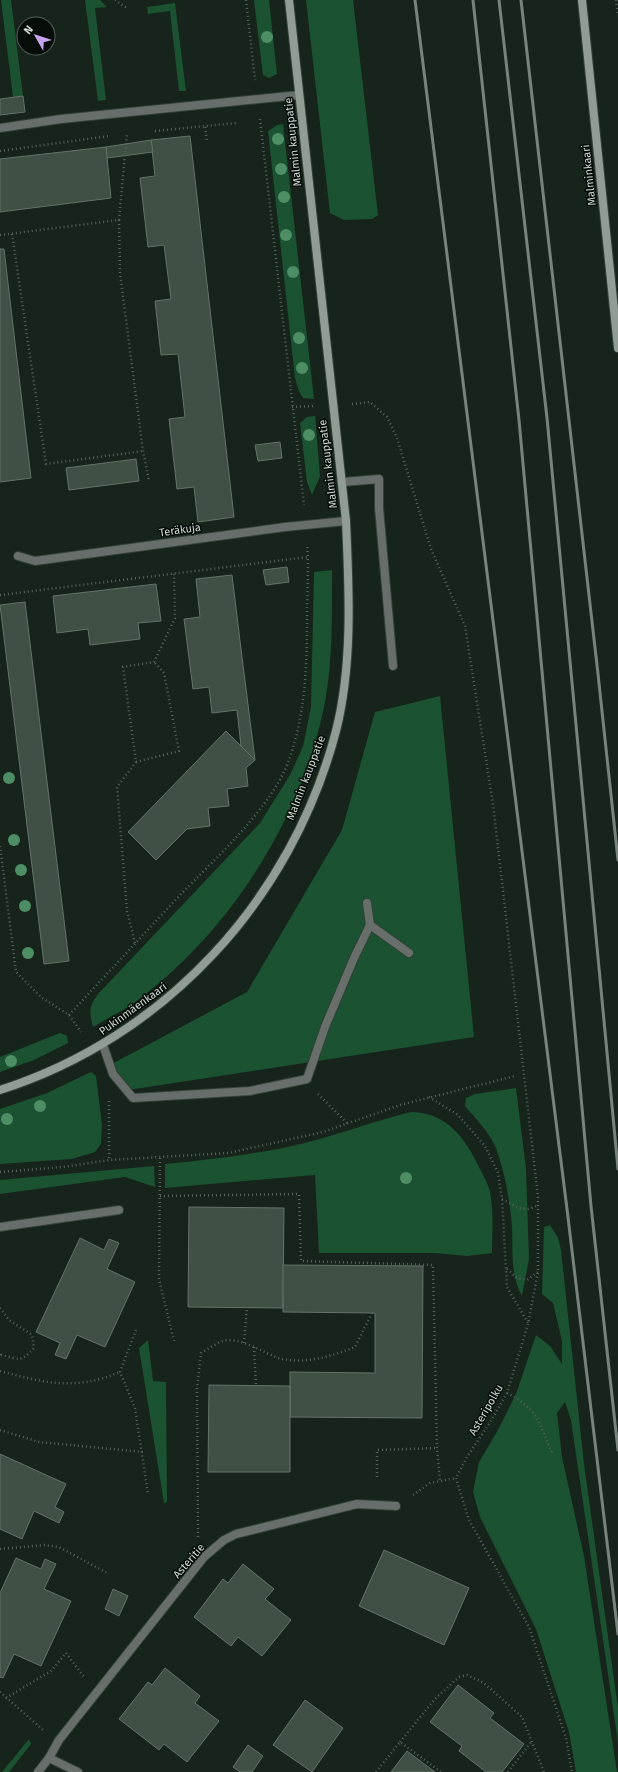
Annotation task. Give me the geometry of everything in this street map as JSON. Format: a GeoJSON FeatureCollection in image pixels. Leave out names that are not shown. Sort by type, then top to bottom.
{"type":"FeatureCollection","features":[{"type":"Feature","properties":{"kind":"main road","name":"Malmin kauppatie"},"geometry":{"type":"LineString","coordinates":[[252,908],[266,887],[298,830],[315,794],[336,730],[344,683],[349,601],[343,482],[330,385],[289,0]]}},
{"type":"Feature","properties":{"kind":"main road","name":"Malminkaari"},"geometry":{"type":"LineString","coordinates":[[582,0],[618,348]]}},
{"type":"Feature","properties":{"kind":"main road","name":"Pukinmäenkaari"},"geometry":{"type":"LineString","coordinates":[[0,1090],[22,1083],[103,1045],[141,1020],[178,990],[216,951],[252,908]]}},
{"type":"Feature","properties":{"kind":"street"},"geometry":{"type":"LineString","coordinates":[[0,128],[76,118],[299,95]]}},
{"type":"Feature","properties":{"kind":"street"},"geometry":{"type":"LineString","coordinates":[[343,482],[379,479],[379,508],[394,666]]}},
{"type":"Feature","properties":{"kind":"street","name":"Teräkuja"},"geometry":{"type":"LineString","coordinates":[[18,556],[35,561],[278,528],[346,521]]}},
{"type":"Feature","properties":{"kind":"street"},"geometry":{"type":"LineString","coordinates":[[103,1045],[113,1074],[133,1098],[250,1091],[306,1079],[325,1027],[354,958],[370,925],[367,903]]}},
{"type":"Feature","properties":{"kind":"street"},"geometry":{"type":"LineString","coordinates":[[370,925],[409,953]]}},
{"type":"Feature","properties":{"kind":"street"},"geometry":{"type":"LineString","coordinates":[[0,1227],[119,1210]]}},
{"type":"Feature","properties":{"kind":"street","name":"Asteritie"},"geometry":{"type":"LineString","coordinates":[[38,1772],[60,1740],[204,1557],[224,1540],[236,1534],[357,1504],[396,1506]]}},
{"type":"Feature","properties":{"kind":"street"},"geometry":{"type":"LineString","coordinates":[[49,1758],[78,1772]]}},
{"type":"Feature","properties":{"kind":"path"},"geometry":{"type":"LineString","coordinates":[[116,0],[127,8]]}},
{"type":"Feature","properties":{"kind":"path"},"geometry":{"type":"LineString","coordinates":[[616,0],[618,16]]}},
{"type":"Feature","properties":{"kind":"path"},"geometry":{"type":"LineString","coordinates":[[252,121],[260,120]]}},
{"type":"Feature","properties":{"kind":"path"},"geometry":{"type":"LineString","coordinates":[[150,132],[205,128],[244,122]]}},
{"type":"Feature","properties":{"kind":"path"},"geometry":{"type":"LineString","coordinates":[[205,128],[207,141]]}},
{"type":"Feature","properties":{"kind":"path"},"geometry":{"type":"LineString","coordinates":[[134,133],[126,134],[119,220],[120,273],[143,451],[149,481]]}},
{"type":"Feature","properties":{"kind":"path"},"geometry":{"type":"LineString","coordinates":[[0,151],[111,136]]}},
{"type":"Feature","properties":{"kind":"path"},"geometry":{"type":"LineString","coordinates":[[0,235],[119,220]]}},
{"type":"Feature","properties":{"kind":"path"},"geometry":{"type":"LineString","coordinates":[[12,234],[46,464],[143,451]]}},
{"type":"Feature","properties":{"kind":"path"},"geometry":{"type":"LineString","coordinates":[[0,596],[308,557]]}},
{"type":"Feature","properties":{"kind":"path"},"geometry":{"type":"LineString","coordinates":[[154,662],[175,618],[174,574]]}},
{"type":"Feature","properties":{"kind":"path","name":"Asteripolku"},"geometry":{"type":"LineString","coordinates":[[456,1478],[466,1456],[489,1424],[507,1393],[528,1324],[538,1272],[538,1205],[493,804],[465,626]]}},
{"type":"Feature","properties":{"kind":"path"},"geometry":{"type":"LineString","coordinates":[[136,943],[127,911],[117,787],[136,762],[179,751],[164,673],[154,662]]}},
{"type":"Feature","properties":{"kind":"path"},"geometry":{"type":"LineString","coordinates":[[136,762],[122,667],[154,662]]}},
{"type":"Feature","properties":{"kind":"path"},"geometry":{"type":"LineString","coordinates":[[0,846],[16,972],[41,997],[69,1015],[82,1033]]}},
{"type":"Feature","properties":{"kind":"path"},"geometry":{"type":"LineString","coordinates":[[0,1172],[63,1167],[109,1160],[228,1153],[322,1132],[400,1105],[515,1076]]}},
{"type":"Feature","properties":{"kind":"path"},"geometry":{"type":"LineString","coordinates":[[306,1079],[323,1101],[347,1123]]}},
{"type":"Feature","properties":{"kind":"path"},"geometry":{"type":"LineString","coordinates":[[108,1096],[110,1103],[109,1160]]}},
{"type":"Feature","properties":{"kind":"path"},"geometry":{"type":"LineString","coordinates":[[429,1097],[458,1116],[485,1146],[498,1173],[502,1199],[507,1286],[528,1324]]}},
{"type":"Feature","properties":{"kind":"path"},"geometry":{"type":"LineString","coordinates":[[160,1158],[159,1279],[174,1341]]}},
{"type":"Feature","properties":{"kind":"path"},"geometry":{"type":"LineString","coordinates":[[160,1196],[299,1194],[300,1261],[433,1266],[437,1448],[440,1481]]}},
{"type":"Feature","properties":{"kind":"path"},"geometry":{"type":"LineString","coordinates":[[502,1199],[521,1209],[528,1210],[538,1205]]}},
{"type":"Feature","properties":{"kind":"path"},"geometry":{"type":"LineString","coordinates":[[506,1269],[517,1278],[527,1280],[538,1272]]}},
{"type":"Feature","properties":{"kind":"path"},"geometry":{"type":"LineString","coordinates":[[0,1308],[9,1320],[32,1335],[34,1348],[24,1358],[20,1359],[1,1354],[0,1357]]}},
{"type":"Feature","properties":{"kind":"path"},"geometry":{"type":"LineString","coordinates":[[244,1343],[247,1308]]}},
{"type":"Feature","properties":{"kind":"path"},"geometry":{"type":"LineString","coordinates":[[204,1557],[198,1526],[197,1389],[201,1353],[224,1341],[244,1343],[282,1358],[306,1359],[332,1357],[355,1347],[372,1313]]}},
{"type":"Feature","properties":{"kind":"path"},"geometry":{"type":"LineString","coordinates":[[136,1330],[120,1372],[135,1408],[143,1452],[148,1494]]}},
{"type":"Feature","properties":{"kind":"path"},"geometry":{"type":"LineString","coordinates":[[254,1346],[256,1385]]}},
{"type":"Feature","properties":{"kind":"path"},"geometry":{"type":"LineString","coordinates":[[0,1371],[63,1384],[102,1379],[120,1372]]}},
{"type":"Feature","properties":{"kind":"path"},"geometry":{"type":"LineString","coordinates":[[507,1393],[524,1402],[540,1421],[553,1455]]}},
{"type":"Feature","properties":{"kind":"path"},"geometry":{"type":"LineString","coordinates":[[0,1430],[39,1442],[143,1452]]}},
{"type":"Feature","properties":{"kind":"path"},"geometry":{"type":"LineString","coordinates":[[378,1477],[377,1450],[437,1448]]}},
{"type":"Feature","properties":{"kind":"path"},"geometry":{"type":"LineString","coordinates":[[396,1506],[430,1483],[456,1478],[469,1520],[529,1627],[566,1738],[572,1772]]}},
{"type":"Feature","properties":{"kind":"path"},"geometry":{"type":"LineString","coordinates":[[0,1549],[45,1545],[59,1547],[109,1574]]}},
{"type":"Feature","properties":{"kind":"path"},"geometry":{"type":"LineString","coordinates":[[6,1698],[51,1671],[66,1653],[86,1679]]}},
{"type":"Feature","properties":{"kind":"path"},"geometry":{"type":"LineString","coordinates":[[376,1772],[436,1700],[459,1677],[467,1675],[484,1683],[522,1717],[544,1772]]}},
{"type":"Feature","properties":{"kind":"path"},"geometry":{"type":"LineString","coordinates":[[0,1692],[44,1731]]}},
{"type":"Feature","properties":{"kind":"path"},"geometry":{"type":"LineString","coordinates":[[508,1772],[532,1740]]}},
{"type":"Feature","properties":{"kind":"path"},"geometry":{"type":"LineString","coordinates":[[400,1742],[441,1772]]}},
{"type":"Feature","properties":{"kind":"green space"},"geometry":{"type":"Polygon","coordinates":[[[1,0],[11,0],[16,40],[16,56],[18,56],[23,96],[13,97],[1,0]]]}},
{"type":"Feature","properties":{"kind":"green space"},"geometry":{"type":"Polygon","coordinates":[[[85,0],[100,0],[107,7],[95,8],[106,100],[98,101],[85,0]]]}},
{"type":"Feature","properties":{"kind":"green space"},"geometry":{"type":"Polygon","coordinates":[[[254,0],[269,0],[277,74],[269,78],[263,75],[254,0]]]}},
{"type":"Feature","properties":{"kind":"green space"},"geometry":{"type":"Polygon","coordinates":[[[306,0],[353,0],[378,215],[372,219],[344,220],[330,213],[306,0]]]}},
{"type":"Feature","properties":{"kind":"green space"},"geometry":{"type":"Polygon","coordinates":[[[175,3],[186,91],[179,91],[170,11],[148,14],[147,7],[175,3]]]}},
{"type":"Feature","properties":{"kind":"green space"},"geometry":{"type":"Polygon","coordinates":[[[283,124],[314,399],[303,398],[295,378],[268,131],[277,125],[283,124]]]}},
{"type":"Feature","properties":{"kind":"green space"},"geometry":{"type":"Polygon","coordinates":[[[315,416],[320,476],[312,495],[307,482],[300,423],[307,417],[315,416]]]}},
{"type":"Feature","properties":{"kind":"green space"},"geometry":{"type":"Polygon","coordinates":[[[332,570],[332,623],[329,677],[323,712],[312,753],[297,794],[278,832],[257,870],[205,939],[175,969],[142,997],[93,1027],[91,1006],[98,994],[260,823],[290,775],[303,746],[311,707],[314,572],[332,570]]]}},
{"type":"Feature","properties":{"kind":"green space"},"geometry":{"type":"Polygon","coordinates":[[[440,696],[474,1037],[128,1090],[108,1066],[247,992],[342,830],[375,712],[440,696]]]}},
{"type":"Feature","properties":{"kind":"green space"},"geometry":{"type":"Polygon","coordinates":[[[60,1033],[67,1036],[68,1043],[34,1060],[0,1072],[0,1057],[60,1033]]]}},
{"type":"Feature","properties":{"kind":"green space"},"geometry":{"type":"Polygon","coordinates":[[[91,1072],[96,1076],[102,1125],[101,1144],[95,1152],[72,1159],[0,1164],[0,1109],[47,1093],[91,1072]]]}},
{"type":"Feature","properties":{"kind":"green space"},"geometry":{"type":"Polygon","coordinates":[[[516,1088],[526,1169],[529,1259],[522,1296],[518,1288],[514,1271],[510,1207],[507,1187],[499,1157],[490,1137],[465,1106],[466,1098],[475,1094],[516,1088]]]}},
{"type":"Feature","properties":{"kind":"green space"},"geometry":{"type":"Polygon","coordinates":[[[411,1112],[424,1113],[445,1122],[454,1129],[468,1147],[486,1180],[490,1192],[492,1215],[492,1253],[467,1256],[435,1253],[319,1253],[315,1175],[165,1188],[165,1164],[227,1157],[288,1147],[411,1112]]]}},
{"type":"Feature","properties":{"kind":"green space"},"geometry":{"type":"Polygon","coordinates":[[[154,1166],[155,1187],[125,1177],[0,1194],[0,1180],[154,1166]]]}},
{"type":"Feature","properties":{"kind":"green space"},"geometry":{"type":"Polygon","coordinates":[[[550,1225],[558,1238],[561,1250],[584,1464],[618,1708],[618,1743],[571,1420],[565,1402],[557,1413],[562,1457],[584,1556],[617,1772],[576,1772],[569,1732],[536,1629],[480,1517],[473,1492],[479,1462],[498,1430],[516,1394],[536,1335],[550,1346],[562,1364],[562,1341],[553,1303],[542,1294],[544,1227],[550,1225]]]}},
{"type":"Feature","properties":{"kind":"green space"},"geometry":{"type":"Polygon","coordinates":[[[148,1340],[153,1381],[166,1382],[167,1502],[164,1503],[139,1348],[148,1340]]]}},
{"type":"Feature","properties":{"kind":"green space"},"geometry":{"type":"Polygon","coordinates":[[[29,1739],[31,1744],[9,1772],[2,1772],[29,1739]]]}},
{"type":"Feature","properties":{"kind":"building"},"geometry":{"type":"Polygon","coordinates":[[[23,96],[25,112],[0,115],[0,99],[23,96]]]}},
{"type":"Feature","properties":{"kind":"building"},"geometry":{"type":"Polygon","coordinates":[[[190,136],[234,517],[198,522],[194,487],[177,489],[169,419],[185,417],[178,354],[161,355],[155,301],[171,299],[164,245],[148,247],[140,178],[155,176],[151,140],[190,136]]]}},
{"type":"Feature","properties":{"kind":"building"},"geometry":{"type":"Polygon","coordinates":[[[151,140],[153,152],[107,158],[106,147],[151,140]]]}},
{"type":"Feature","properties":{"kind":"building"},"geometry":{"type":"Polygon","coordinates":[[[106,147],[111,198],[0,212],[0,159],[106,147]]]}},
{"type":"Feature","properties":{"kind":"building"},"geometry":{"type":"Polygon","coordinates":[[[0,249],[4,249],[31,478],[0,482],[0,249]]]}},
{"type":"Feature","properties":{"kind":"building"},"geometry":{"type":"Polygon","coordinates":[[[280,442],[282,458],[258,461],[255,445],[280,442]]]}},
{"type":"Feature","properties":{"kind":"building"},"geometry":{"type":"Polygon","coordinates":[[[136,459],[139,481],[69,490],[66,468],[136,459]]]}},
{"type":"Feature","properties":{"kind":"building"},"geometry":{"type":"Polygon","coordinates":[[[287,567],[289,582],[266,585],[263,570],[287,567]]]}},
{"type":"Feature","properties":{"kind":"building"},"geometry":{"type":"Polygon","coordinates":[[[232,575],[255,760],[241,746],[237,710],[212,713],[209,687],[193,689],[184,619],[200,617],[196,579],[232,575]]]}},
{"type":"Feature","properties":{"kind":"building"},"geometry":{"type":"Polygon","coordinates":[[[156,584],[161,621],[138,623],[140,639],[90,645],[88,629],[57,633],[53,596],[156,584]]]}},
{"type":"Feature","properties":{"kind":"building"},"geometry":{"type":"Polygon","coordinates":[[[25,602],[69,961],[44,964],[0,605],[25,602]]]}},
{"type":"Feature","properties":{"kind":"building"},"geometry":{"type":"Polygon","coordinates":[[[226,731],[255,760],[246,768],[248,786],[227,789],[229,806],[208,808],[210,826],[187,829],[156,860],[128,832],[226,731]]]}},
{"type":"Feature","properties":{"kind":"building"},"geometry":{"type":"Polygon","coordinates":[[[189,1207],[284,1208],[283,1308],[188,1307],[189,1207]]]}},
{"type":"Feature","properties":{"kind":"building"},"geometry":{"type":"Polygon","coordinates":[[[80,1238],[104,1250],[109,1239],[119,1243],[107,1269],[135,1282],[105,1347],[77,1335],[66,1359],[55,1355],[60,1343],[36,1332],[80,1238]]]}},
{"type":"Feature","properties":{"kind":"building"},"geometry":{"type":"Polygon","coordinates":[[[283,1265],[423,1266],[422,1418],[290,1417],[290,1372],[375,1373],[375,1313],[283,1312],[283,1265]]]}},
{"type":"Feature","properties":{"kind":"building"},"geometry":{"type":"Polygon","coordinates":[[[209,1385],[290,1386],[290,1472],[208,1472],[209,1385]]]}},
{"type":"Feature","properties":{"kind":"building"},"geometry":{"type":"Polygon","coordinates":[[[0,1454],[66,1484],[55,1507],[64,1512],[59,1523],[34,1511],[22,1539],[0,1529],[0,1454]]]}},
{"type":"Feature","properties":{"kind":"building"},"geometry":{"type":"Polygon","coordinates":[[[384,1550],[469,1588],[444,1645],[359,1606],[384,1550]]]}},
{"type":"Feature","properties":{"kind":"building"},"geometry":{"type":"Polygon","coordinates":[[[16,1558],[41,1569],[45,1559],[56,1564],[44,1589],[71,1601],[41,1666],[14,1654],[3,1678],[0,1677],[0,1593],[16,1558]]]}},
{"type":"Feature","properties":{"kind":"building"},"geometry":{"type":"Polygon","coordinates":[[[243,1564],[274,1589],[265,1599],[291,1620],[262,1656],[238,1637],[231,1646],[194,1617],[223,1579],[228,1583],[243,1564]]]}},
{"type":"Feature","properties":{"kind":"building"},"geometry":{"type":"Polygon","coordinates":[[[113,1589],[128,1596],[119,1616],[105,1609],[113,1589]]]}},
{"type":"Feature","properties":{"kind":"building"},"geometry":{"type":"Polygon","coordinates":[[[165,1668],[200,1696],[195,1703],[219,1721],[187,1762],[164,1744],[159,1750],[119,1719],[148,1682],[152,1685],[165,1668]]]}},
{"type":"Feature","properties":{"kind":"building"},"geometry":{"type":"Polygon","coordinates":[[[458,1685],[494,1713],[490,1718],[524,1744],[502,1772],[486,1772],[459,1751],[462,1746],[430,1722],[458,1685]]]}},
{"type":"Feature","properties":{"kind":"building"},"geometry":{"type":"Polygon","coordinates":[[[305,1700],[343,1728],[312,1772],[273,1745],[305,1700]]]}},
{"type":"Feature","properties":{"kind":"building"},"geometry":{"type":"Polygon","coordinates":[[[248,1745],[263,1756],[252,1772],[240,1772],[233,1767],[248,1745]]]}},
{"type":"Feature","properties":{"kind":"building"},"geometry":{"type":"Polygon","coordinates":[[[407,1751],[435,1772],[391,1772],[407,1751]]]}},
{"type":"Feature","properties":{"kind":"railway"},"geometry":{"type":"LineString","coordinates":[[415,0],[567,1209],[618,1634]]}},
{"type":"Feature","properties":{"kind":"railway"},"geometry":{"type":"LineString","coordinates":[[473,0],[519,420],[591,1206],[618,1450]]}},
{"type":"Feature","properties":{"kind":"railway"},"geometry":{"type":"LineString","coordinates":[[499,0],[547,418],[618,1169]]}},
{"type":"Feature","properties":{"kind":"railway"},"geometry":{"type":"LineString","coordinates":[[521,0],[618,860]]}}]}
